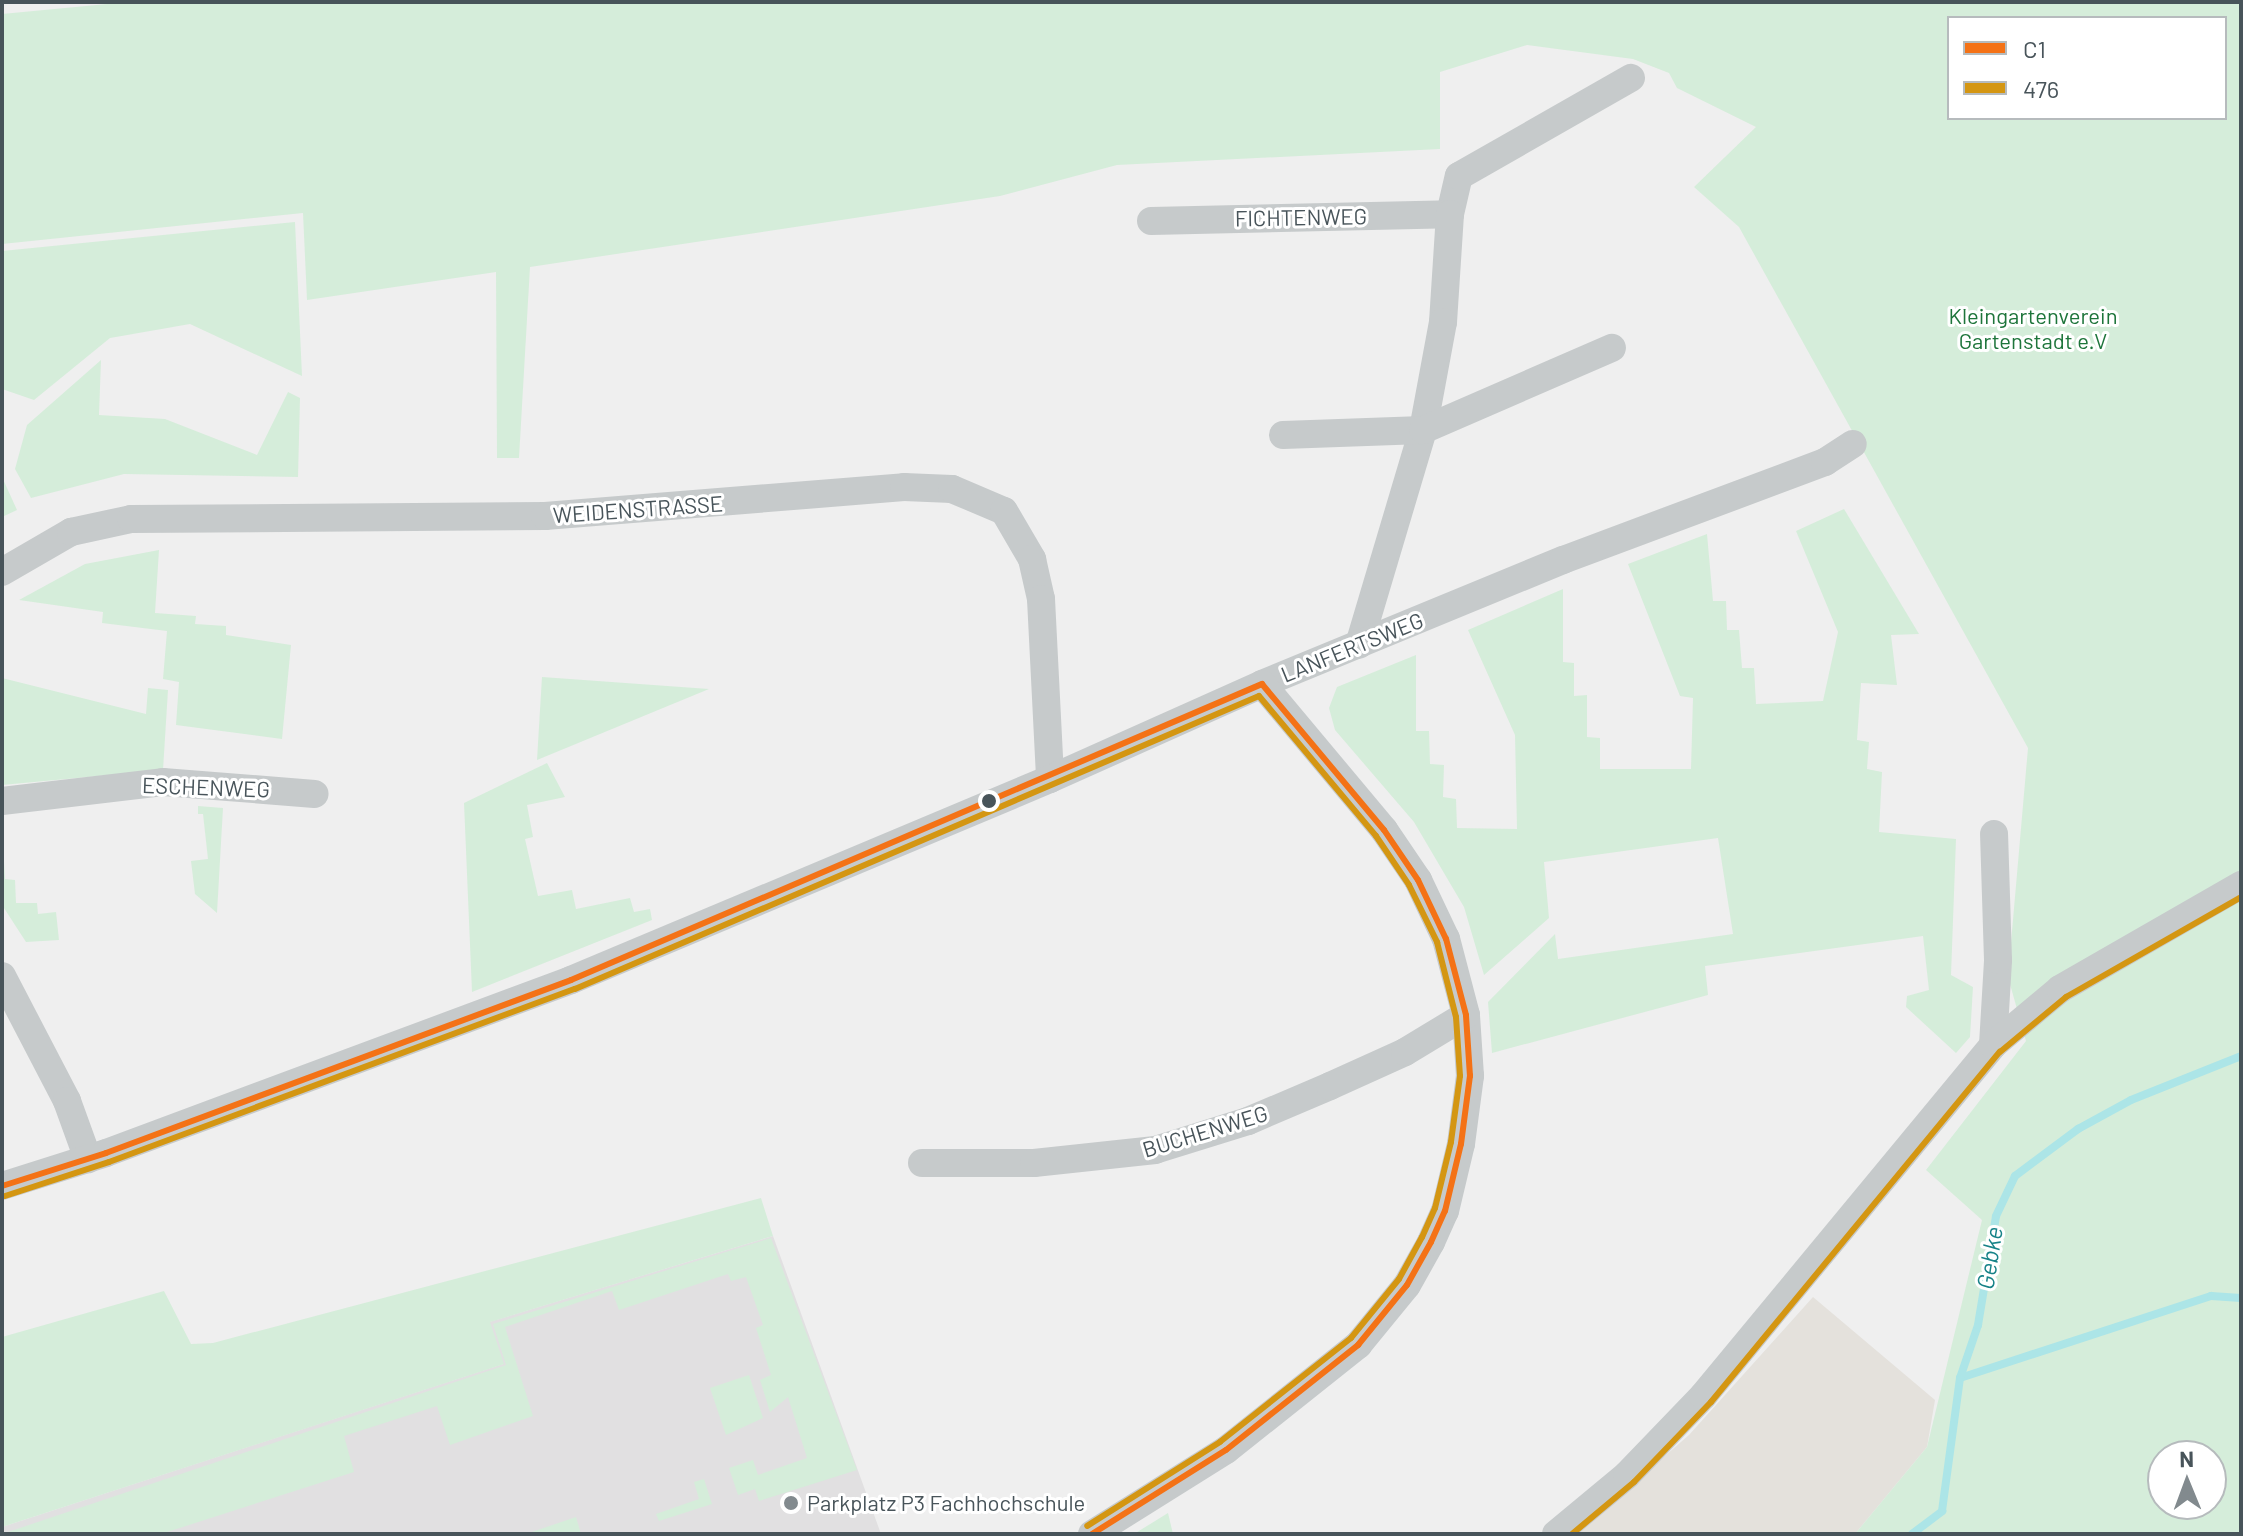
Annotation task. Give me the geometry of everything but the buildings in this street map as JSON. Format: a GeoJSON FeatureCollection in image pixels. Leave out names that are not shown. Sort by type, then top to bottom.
{"type":"FeatureCollection","features":[{"type":"Feature","properties":{"kind":"street"},"geometry":{"type":"LineString","coordinates":[[1359,645],[1423,430],[1443,322],[1450,214],[1459,176],[1631,78]]}},
{"type":"Feature","properties":{"kind":"street","name":"FICHTENWEG"},"geometry":{"type":"LineString","coordinates":[[1151,221],[1450,214]]}},
{"type":"Feature","properties":{"kind":"street"},"geometry":{"type":"LineString","coordinates":[[1283,435],[1423,430],[1612,348]]}},
{"type":"Feature","properties":{"kind":"street","name":"LANFERTSWEG"},"geometry":{"type":"LineString","coordinates":[[2,1186],[88,1159],[571,980],[1050,779],[1262,684],[1563,560],[1825,462],[1853,444]]}},
{"type":"Feature","properties":{"kind":"street","name":"WEIDENSTRASSE"},"geometry":{"type":"LineString","coordinates":[[2,572],[71,532],[131,519],[545,516],[904,487],[952,489],[1004,511],[1032,559],[1041,599],[1050,779]]}},
{"type":"Feature","properties":{"kind":"street"},"geometry":{"type":"LineString","coordinates":[[1092,1534],[1206,1464],[1358,1345],[1407,1285],[1445,1211],[1453,1182],[1470,1076],[1466,1015],[1446,939],[1418,880],[1384,830],[1262,684]]}},
{"type":"Feature","properties":{"kind":"street","name":"ESCHENWEG"},"geometry":{"type":"LineString","coordinates":[[2,801],[163,782],[315,794]]}},
{"type":"Feature","properties":{"kind":"street"},"geometry":{"type":"LineString","coordinates":[[1993,1045],[1998,960],[1994,834]]}},
{"type":"Feature","properties":{"kind":"street"},"geometry":{"type":"LineString","coordinates":[[1556,1534],[1627,1475],[1703,1396],[1993,1045],[2060,989],[2241,885]]}},
{"type":"Feature","properties":{"kind":"street"},"geometry":{"type":"LineString","coordinates":[[2,976],[67,1101],[88,1159]]}},
{"type":"Feature","properties":{"kind":"street","name":"BUCHENWEG"},"geometry":{"type":"LineString","coordinates":[[922,1163],[1034,1163],[1155,1150],[1248,1121],[1330,1086],[1405,1052],[1466,1015]]}},
{"type":"Feature","properties":{"kind":"shaded area"},"geometry":{"type":"Polygon","coordinates":[[[773,1236],[881,1534],[2,1534],[2,1527],[503,1364],[489,1322],[773,1236]]]}},
{"type":"Feature","properties":{"kind":"shaded area"},"geometry":{"type":"Polygon","coordinates":[[[1813,1297],[1935,1400],[1927,1447],[1855,1534],[1575,1534],[1689,1435],[1813,1297]]]}},
{"type":"Feature","properties":{"kind":"green space","name":"Kleingartenverein Gartenstadt e.V"},"geometry":{"type":"Polygon","coordinates":[[[128,2],[2241,2],[2241,1534],[1855,1534],[1927,1447],[1982,1220],[1926,1170],[2026,1041],[2008,977],[2028,748],[1739,227],[1694,187],[1756,127],[1677,88],[1669,73],[1633,59],[1527,45],[1440,72],[1440,149],[1117,165],[1000,196],[530,267],[519,458],[497,458],[496,272],[307,300],[303,213],[2,244],[2,14],[128,2]]]}},
{"type":"Feature","properties":{"kind":"green space"},"geometry":{"type":"Polygon","coordinates":[[[295,222],[302,376],[190,324],[110,338],[34,400],[2,389],[2,251],[295,222]]]}},
{"type":"Feature","properties":{"kind":"green space"},"geometry":{"type":"Polygon","coordinates":[[[101,360],[99,415],[165,419],[257,455],[288,392],[300,398],[298,477],[124,474],[31,498],[15,469],[27,425],[101,360]]]}},
{"type":"Feature","properties":{"kind":"green space"},"geometry":{"type":"Polygon","coordinates":[[[2,477],[17,510],[2,517],[2,477]]]}},
{"type":"Feature","properties":{"kind":"green space"},"geometry":{"type":"Polygon","coordinates":[[[1844,509],[1919,634],[1891,635],[1897,685],[1861,683],[1857,740],[1869,742],[1867,769],[1882,772],[1879,832],[1956,839],[1951,975],[1973,987],[1970,1037],[1956,1053],[1906,1007],[1907,996],[1929,990],[1923,936],[1705,966],[1708,995],[1492,1053],[1488,1002],[1555,934],[1558,959],[1733,934],[1718,838],[1544,862],[1549,918],[1484,975],[1464,907],[1414,822],[1335,730],[1329,708],[1337,687],[1416,655],[1416,731],[1429,731],[1430,764],[1444,765],[1443,797],[1456,799],[1457,828],[1517,829],[1515,735],[1468,630],[1563,589],[1563,662],[1574,663],[1574,696],[1587,695],[1587,737],[1600,738],[1600,769],[1691,769],[1693,698],[1680,696],[1628,564],[1707,534],[1713,601],[1726,601],[1727,630],[1739,630],[1742,668],[1754,668],[1756,704],[1823,701],[1838,632],[1796,531],[1844,509]]]}},
{"type":"Feature","properties":{"kind":"green space"},"geometry":{"type":"Polygon","coordinates":[[[159,550],[155,613],[196,616],[195,624],[226,626],[226,635],[291,645],[282,739],[176,725],[179,682],[163,679],[167,631],[102,623],[103,612],[19,600],[85,564],[159,550]]]}},
{"type":"Feature","properties":{"kind":"green space"},"geometry":{"type":"Polygon","coordinates":[[[542,677],[709,689],[537,760],[542,677]]]}},
{"type":"Feature","properties":{"kind":"green space"},"geometry":{"type":"Polygon","coordinates":[[[2,678],[146,714],[148,688],[168,690],[163,770],[2,785],[2,678]]]}},
{"type":"Feature","properties":{"kind":"green space"},"geometry":{"type":"Polygon","coordinates":[[[547,763],[565,797],[527,805],[533,837],[525,839],[538,896],[572,890],[576,909],[630,898],[634,912],[650,909],[652,920],[472,992],[464,803],[547,763]]]}},
{"type":"Feature","properties":{"kind":"green space"},"geometry":{"type":"Polygon","coordinates":[[[198,806],[223,808],[217,913],[195,894],[191,861],[208,859],[203,814],[198,814],[198,806]]]}},
{"type":"Feature","properties":{"kind":"green space"},"geometry":{"type":"Polygon","coordinates":[[[2,827],[5,879],[15,880],[16,903],[37,903],[38,914],[56,912],[59,940],[26,942],[2,905],[2,827]]]}},
{"type":"Feature","properties":{"kind":"green space"},"geometry":{"type":"Polygon","coordinates":[[[761,1198],[773,1236],[490,1322],[504,1364],[2,1527],[2,1337],[164,1291],[191,1344],[213,1343],[761,1198]]]}},
{"type":"Feature","properties":{"kind":"green space"},"geometry":{"type":"Polygon","coordinates":[[[771,1238],[857,1470],[759,1501],[755,1489],[738,1495],[729,1468],[753,1460],[758,1475],[807,1458],[788,1397],[770,1412],[760,1380],[771,1375],[756,1328],[763,1325],[746,1277],[731,1281],[728,1274],[619,1310],[612,1291],[505,1327],[533,1416],[450,1445],[437,1406],[344,1436],[354,1472],[161,1534],[2,1534],[506,1365],[493,1324],[771,1238]]]}},
{"type":"Feature","properties":{"kind":"green space"},"geometry":{"type":"Polygon","coordinates":[[[749,1375],[763,1418],[726,1435],[710,1388],[749,1375]]]}},
{"type":"Feature","properties":{"kind":"green space"},"geometry":{"type":"Polygon","coordinates":[[[704,1479],[712,1504],[659,1521],[656,1514],[699,1499],[694,1482],[704,1479]]]}},
{"type":"Feature","properties":{"kind":"green space"},"geometry":{"type":"Polygon","coordinates":[[[1168,1513],[1173,1534],[1134,1534],[1168,1513]]]}},
{"type":"Feature","properties":{"kind":"green space"},"geometry":{"type":"Polygon","coordinates":[[[576,1517],[581,1534],[526,1534],[576,1517]]]}},
{"type":"Feature","properties":{"kind":"waterway","name":"Gebke"},"geometry":{"type":"LineString","coordinates":[[1912,1534],[1942,1511],[1960,1378],[1978,1325],[1996,1216],[2015,1176],[2078,1129],[2131,1100],[2241,1056]]}},
{"type":"Feature","properties":{"kind":"waterway"},"geometry":{"type":"LineString","coordinates":[[1960,1378],[2211,1296],[2241,1298]]}},
{"type":"Feature","properties":{"kind":"transit line","name":"C1"},"geometry":{"type":"LineString","coordinates":[[2,1186],[106,1153],[571,980],[1262,684]]}},
{"type":"Feature","properties":{"kind":"transit line","name":"C1"},"geometry":{"type":"LineString","coordinates":[[1092,1534],[1226,1450],[1358,1345],[1407,1285],[1431,1242],[1445,1211],[1461,1144],[1470,1076],[1466,1015],[1446,939],[1418,880],[1384,830],[1262,684]]}},
{"type":"Feature","properties":{"kind":"transit line","name":"476"},"geometry":{"type":"LineString","coordinates":[[5,1196],[109,1162],[575,989],[1259,696],[1376,836],[1409,885],[1437,942],[1456,1017],[1460,1076],[1451,1142],[1435,1208],[1422,1237],[1399,1279],[1351,1338],[1220,1442],[1087,1526]]}},
{"type":"Feature","properties":{"kind":"transit line","name":"476"},"geometry":{"type":"LineString","coordinates":[[1572,1534],[1634,1482],[1711,1402],[2000,1052],[2066,997],[2241,897]]}},
{"type":"Feature","properties":{"kind":"place","name":"Parkplatz P3 Fachhochschule"},"geometry":{"type":"Point","coordinates":[791,1503]}}]}
